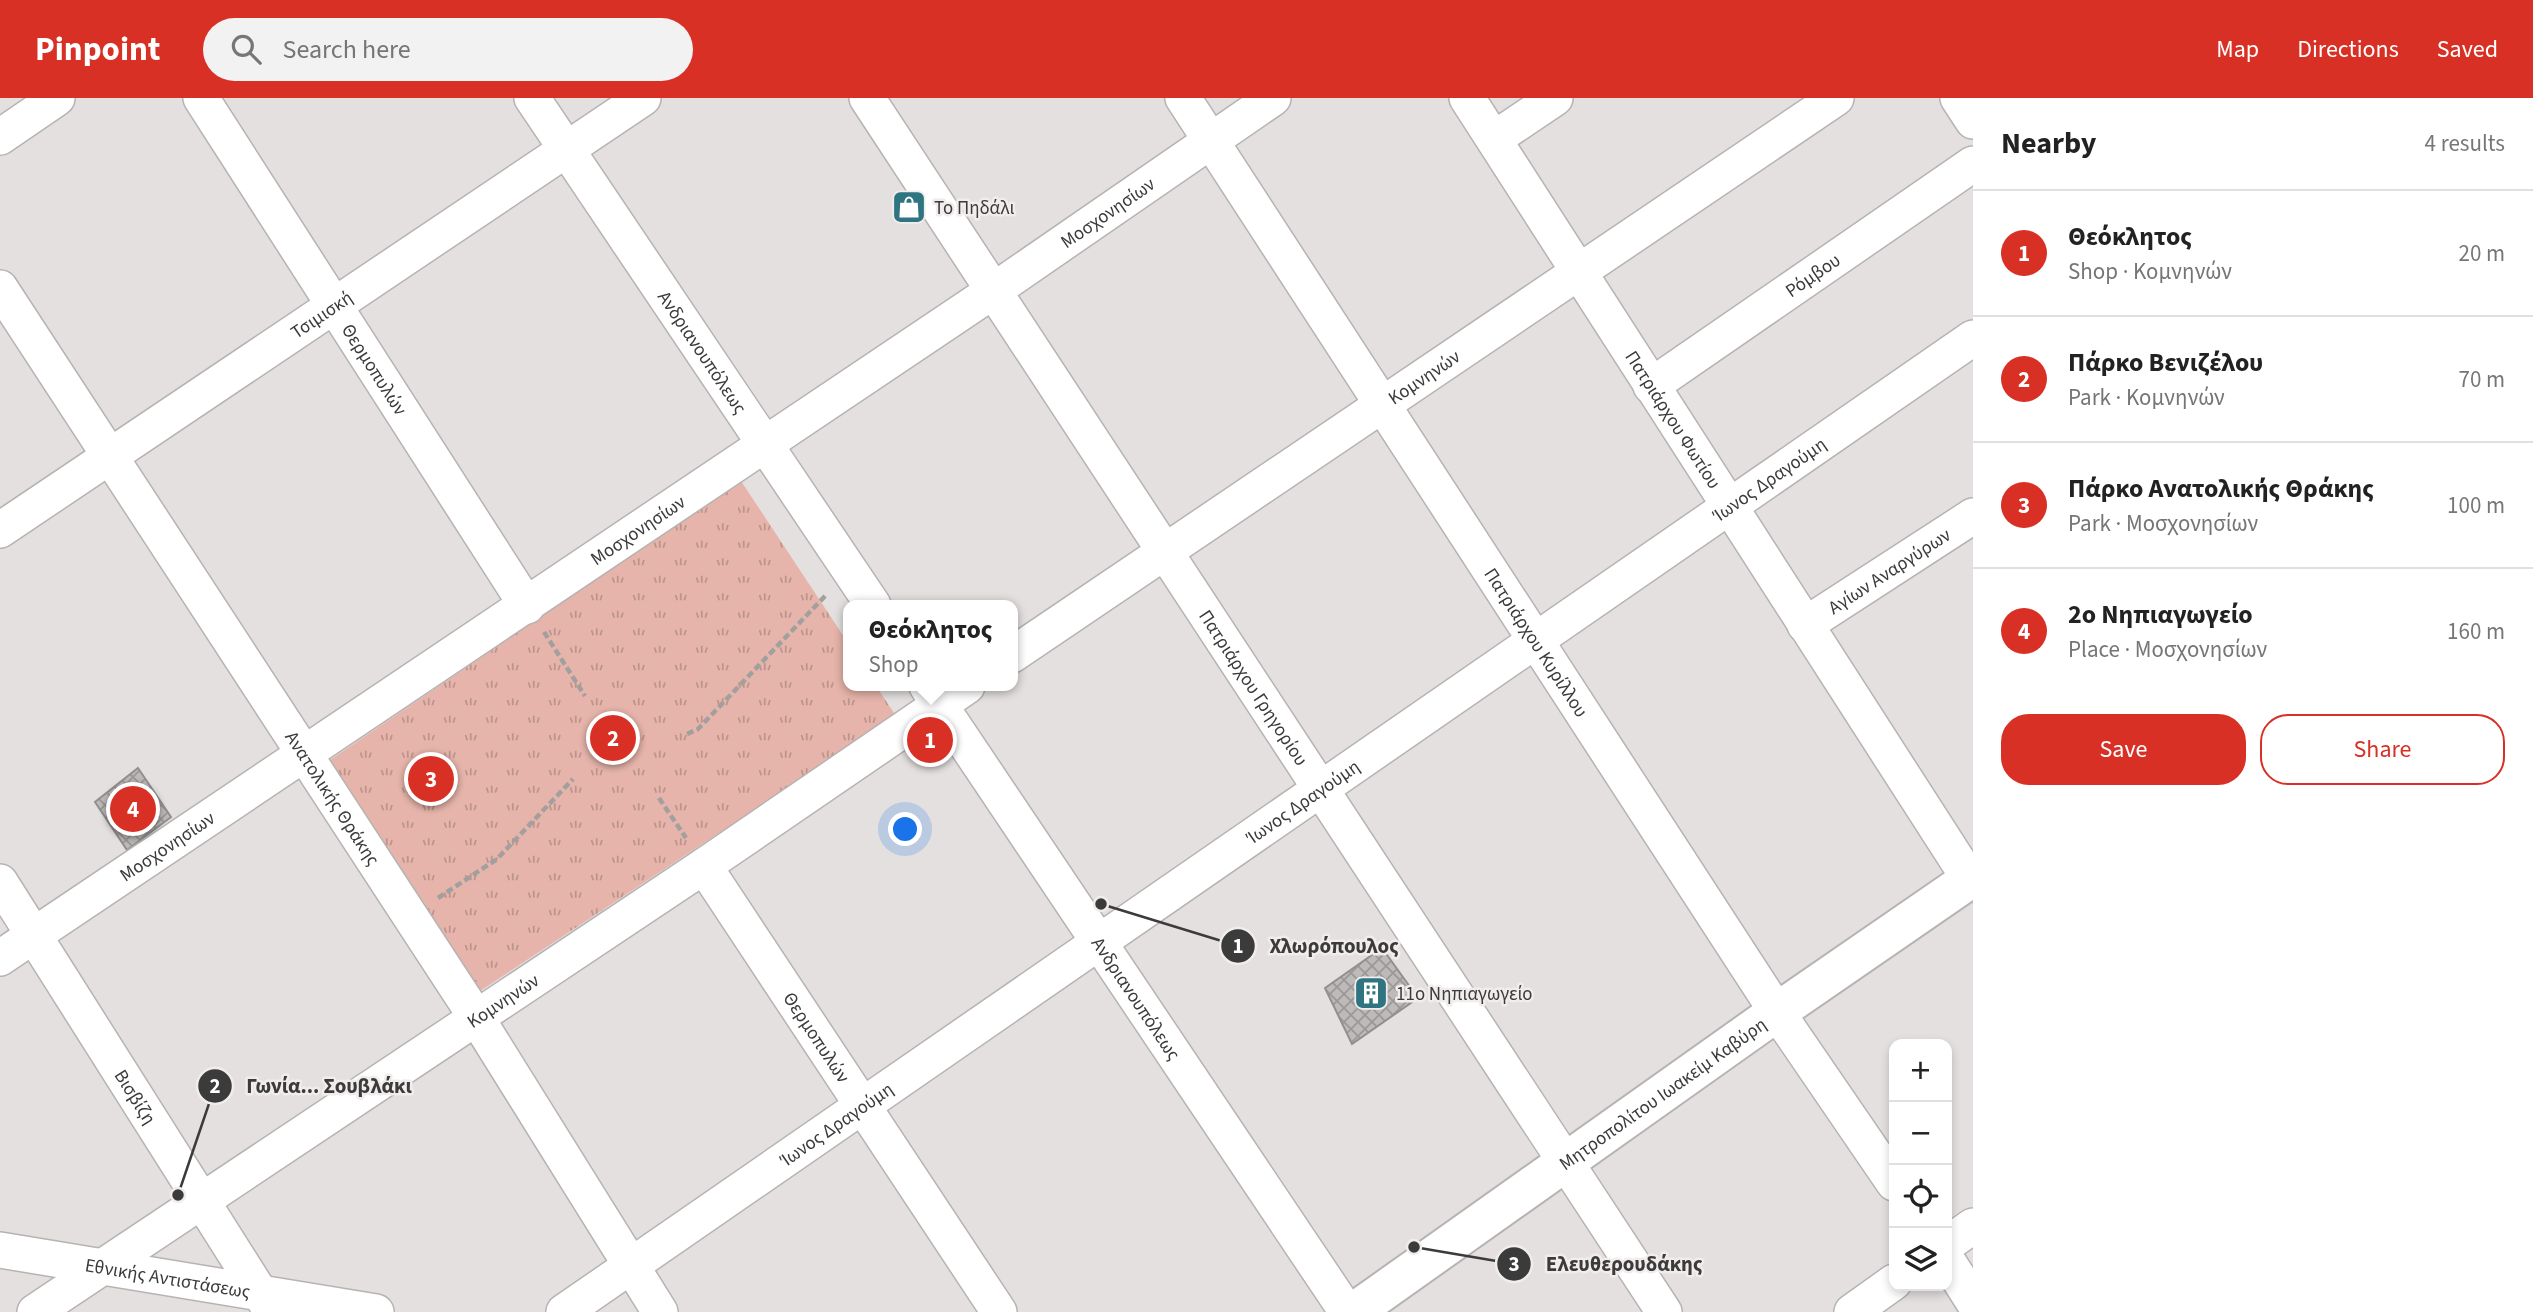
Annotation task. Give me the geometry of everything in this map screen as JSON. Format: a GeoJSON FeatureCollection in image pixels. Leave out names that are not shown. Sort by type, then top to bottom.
{"type":"FeatureCollection","features":[{"type":"Feature","properties":{"kind":"main road","name":"Μητροπολίτου Ιωακείμ Καβύρη"},"geometry":{"type":"LineString","coordinates":[[1354,1312],[1777,1012],[1971,879]]}},
{"type":"Feature","properties":{"kind":"street"},"geometry":{"type":"LineString","coordinates":[[0,137],[57,98]]}},
{"type":"Feature","properties":{"kind":"street","name":"Θερμοπυλών"},"geometry":{"type":"LineString","coordinates":[[201,98],[527,606]]}},
{"type":"Feature","properties":{"kind":"street","name":"Ανδριανουπόλεως"},"geometry":{"type":"LineString","coordinates":[[532,98],[870,600]]}},
{"type":"Feature","properties":{"kind":"street","name":"Τσιμισκή"},"geometry":{"type":"LineString","coordinates":[[0,530],[643,98]]}},
{"type":"Feature","properties":{"kind":"street","name":"Πατριάρχου Γρηγορίου"},"geometry":{"type":"LineString","coordinates":[[867,98],[1664,1312]]}},
{"type":"Feature","properties":{"kind":"street","name":"Πατριάρχου Κυρίλλου"},"geometry":{"type":"LineString","coordinates":[[1183,98],[1777,1012],[1889,1176]]}},
{"type":"Feature","properties":{"kind":"street","name":"Μοσχονησίων"},"geometry":{"type":"LineString","coordinates":[[0,958],[527,606],[1273,98]]}},
{"type":"Feature","properties":{"kind":"street","name":"Πατριάρχου Φωτίου"},"geometry":{"type":"LineString","coordinates":[[1467,98],[1728,508],[1971,879]]}},
{"type":"Feature","properties":{"kind":"street"},"geometry":{"type":"LineString","coordinates":[[1493,139],[1555,98]]}},
{"type":"Feature","properties":{"kind":"street","name":"Κομνηνών"},"geometry":{"type":"LineString","coordinates":[[1018,651],[1836,98]]}},
{"type":"Feature","properties":{"kind":"street"},"geometry":{"type":"LineString","coordinates":[[1958,98],[1973,121]]}},
{"type":"Feature","properties":{"kind":"street","name":"Ρόμβου"},"geometry":{"type":"LineString","coordinates":[[1651,386],[1973,164]]}},
{"type":"Feature","properties":{"kind":"street","name":"Ανατολικής Θράκης"},"geometry":{"type":"LineString","coordinates":[[0,288],[411,916],[660,1312]]}},
{"type":"Feature","properties":{"kind":"street","name":"Ίωνος Δραγούμη"},"geometry":{"type":"LineString","coordinates":[[564,1312],[1973,338]]}},
{"type":"Feature","properties":{"kind":"street","name":"Αγίων Αναργύρων"},"geometry":{"type":"LineString","coordinates":[[1805,625],[1973,516]]}},
{"type":"Feature","properties":{"kind":"street","name":"Ανδριανουπόλεως"},"geometry":{"type":"LineString","coordinates":[[944,692],[1098,942],[1348,1312]]}},
{"type":"Feature","properties":{"kind":"street","name":"Κομνηνών"},"geometry":{"type":"LineString","coordinates":[[56,1306],[101,1268],[704,866],[944,692]]}},
{"type":"Feature","properties":{"kind":"street","name":"Θερμοπυλών"},"geometry":{"type":"LineString","coordinates":[[704,866],[999,1312]]}},
{"type":"Feature","properties":{"kind":"street","name":"Βισβίζη"},"geometry":{"type":"LineString","coordinates":[[0,882],[266,1303]]}},
{"type":"Feature","properties":{"kind":"street"},"geometry":{"type":"LineString","coordinates":[[1952,1241],[1973,1226]]}},
{"type":"Feature","properties":{"kind":"street","name":"Εθνικής Αντιστάσεως"},"geometry":{"type":"LineString","coordinates":[[0,1250],[266,1303],[376,1312]]}},
{"type":"Feature","properties":{"kind":"street"},"geometry":{"type":"LineString","coordinates":[[1952,1268],[1973,1301]]}},
{"type":"Feature","properties":{"kind":"street"},"geometry":{"type":"LineString","coordinates":[[1852,1312],[1889,1286]]}},
{"type":"Feature","properties":{"kind":"path"},"geometry":{"type":"LineString","coordinates":[[687,734],[698,729],[849,570]]}},
{"type":"Feature","properties":{"kind":"path"},"geometry":{"type":"LineString","coordinates":[[527,606],[585,696]]}},
{"type":"Feature","properties":{"kind":"path"},"geometry":{"type":"LineString","coordinates":[[411,916],[497,859],[573,779]]}},
{"type":"Feature","properties":{"kind":"path"},"geometry":{"type":"LineString","coordinates":[[659,798],[704,866]]}},
{"type":"Feature","properties":{"kind":"green space"},"geometry":{"type":"Polygon","coordinates":[[[741,481],[843,635],[843,691],[879,691],[896,716],[480,991],[330,760],[741,481]]]}},
{"type":"Feature","properties":{"kind":"building"},"geometry":{"type":"Polygon","coordinates":[[[138,768],[171,817],[127,850],[95,802],[138,768]]]}},
{"type":"Feature","properties":{"kind":"building","name":"11ο Νηπιαγωγείο"},"geometry":{"type":"Polygon","coordinates":[[[1382,948],[1418,998],[1352,1044],[1325,988],[1382,948]]]}},
{"type":"Feature","properties":{"kind":"place","name":"Το Πηδάλι"},"geometry":{"type":"Point","coordinates":[909,207]}},
{"type":"Feature","properties":{"kind":"place","name":"Πάρκο Βενιζέλου"},"geometry":{"type":"Point","coordinates":[613,738]}},
{"type":"Feature","properties":{"kind":"place","name":"Θεόκλητος"},"geometry":{"type":"Point","coordinates":[930,740]}},
{"type":"Feature","properties":{"kind":"place","name":"Πάρκο Ανατολικής Θράκης"},"geometry":{"type":"Point","coordinates":[431,779]}},
{"type":"Feature","properties":{"kind":"place","name":"2ο Νηπιαγωγείο"},"geometry":{"type":"Point","coordinates":[133,809]}},
{"type":"Feature","properties":{"kind":"place","name":"Χλωρόπουλος"},"geometry":{"type":"Point","coordinates":[1101,904]}},
{"type":"Feature","properties":{"kind":"place","name":"11ο Νηπιαγωγείο"},"geometry":{"type":"Point","coordinates":[1371,993]}},
{"type":"Feature","properties":{"kind":"place","name":"Γωνία... Σουβλάκι"},"geometry":{"type":"Point","coordinates":[178,1195]}},
{"type":"Feature","properties":{"kind":"place","name":"Ελευθερουδάκης"},"geometry":{"type":"Point","coordinates":[1414,1247]}}]}
